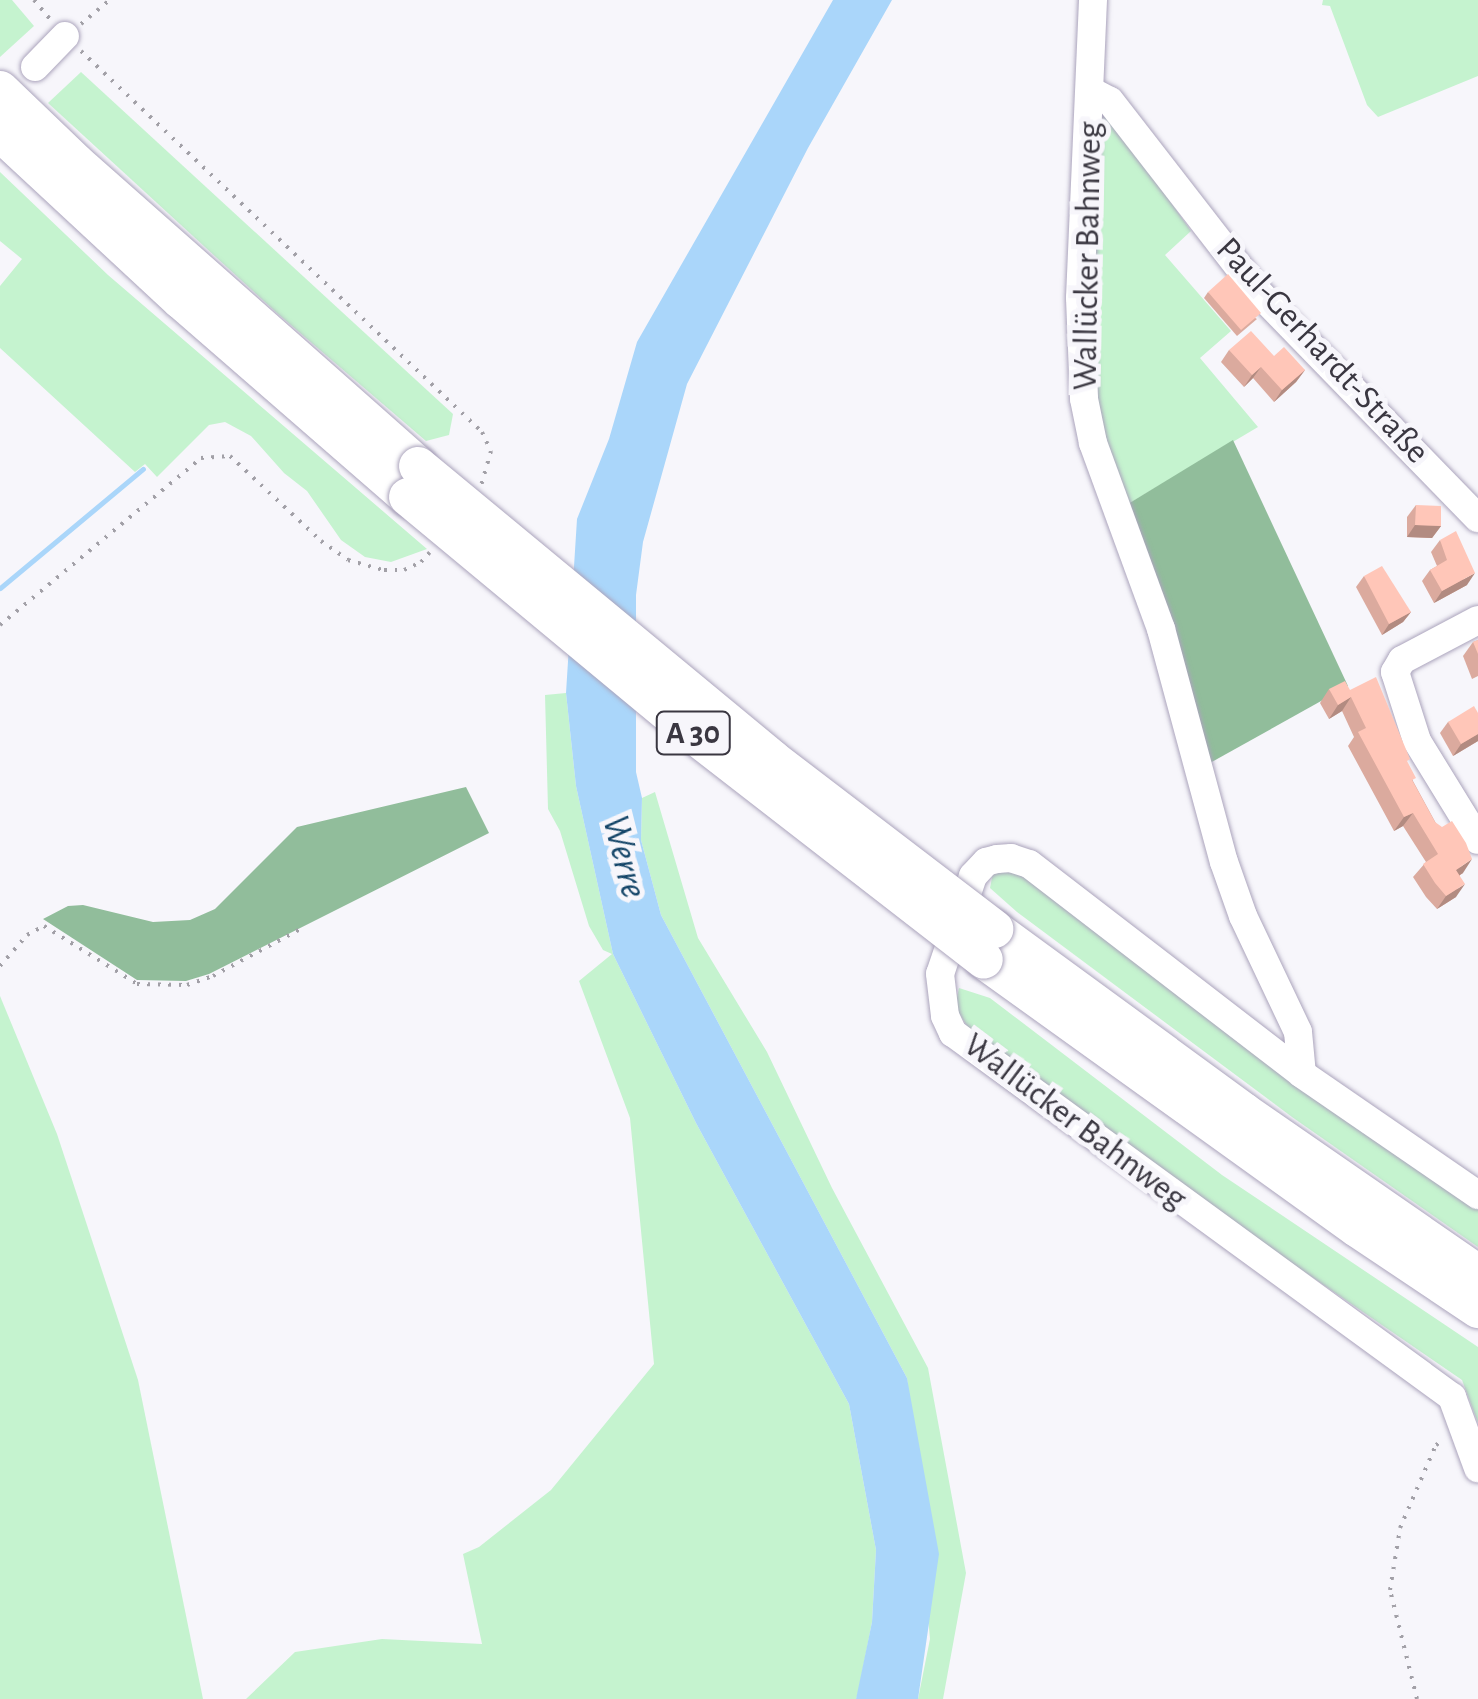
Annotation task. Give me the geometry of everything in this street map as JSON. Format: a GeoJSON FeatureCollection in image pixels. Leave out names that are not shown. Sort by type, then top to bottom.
{"type":"FeatureCollection","features":[{"type":"Feature","properties":{"kind":"highway","name":"A 30"},"geometry":{"type":"LineString","coordinates":[[0,90],[413,482]]}},
{"type":"Feature","properties":{"kind":"highway","name":"A 30"},"geometry":{"type":"LineString","coordinates":[[0,132],[181,300],[772,759],[989,944],[1356,1228],[1478,1309]]}},
{"type":"Feature","properties":{"kind":"highway","name":"A 30"},"geometry":{"type":"LineString","coordinates":[[989,944],[1244,1112],[1478,1274]]}},
{"type":"Feature","properties":{"kind":"street","name":"Wallücker Bahnweg"},"geometry":{"type":"LineString","coordinates":[[1093,0],[1080,354],[1093,442],[1160,629],[1224,862],[1243,916],[1298,1032],[1302,1074]]}},
{"type":"Feature","properties":{"kind":"street"},"geometry":{"type":"LineString","coordinates":[[34,68],[66,36]]}},
{"type":"Feature","properties":{"kind":"street","name":"Paul-Gerhardt-Straße"},"geometry":{"type":"LineString","coordinates":[[1091,91],[1110,101],[1258,292],[1478,518]]}},
{"type":"Feature","properties":{"kind":"street"},"geometry":{"type":"LineString","coordinates":[[1478,620],[1402,660],[1395,672],[1417,741],[1478,840]]}},
{"type":"Feature","properties":{"kind":"street","name":"Wallücker Bahnweg"},"geometry":{"type":"LineString","coordinates":[[1478,1196],[1302,1074],[1028,864],[1011,858],[986,862],[973,876],[940,974],[945,1016],[953,1032],[1452,1397],[1478,1468]]}},
{"type":"Feature","properties":{"kind":"path"},"geometry":{"type":"LineString","coordinates":[[34,0],[66,36],[482,432],[492,451],[487,477],[476,492]]}},
{"type":"Feature","properties":{"kind":"path"},"geometry":{"type":"LineString","coordinates":[[66,36],[110,0]]}},
{"type":"Feature","properties":{"kind":"path"},"geometry":{"type":"LineString","coordinates":[[0,625],[201,458],[230,456],[321,541],[348,560],[384,570],[404,570],[422,562],[432,548]]}},
{"type":"Feature","properties":{"kind":"path"},"geometry":{"type":"LineString","coordinates":[[0,966],[27,936],[44,926],[137,984],[187,984],[212,976],[304,928]]}},
{"type":"Feature","properties":{"kind":"path"},"geometry":{"type":"LineString","coordinates":[[1417,1699],[1390,1590],[1400,1528],[1436,1445],[1463,1427]]}},
{"type":"Feature","properties":{"kind":"green space"},"geometry":{"type":"Polygon","coordinates":[[[0,0],[12,0],[34,26],[0,57],[0,0]]]}},
{"type":"Feature","properties":{"kind":"green space"},"geometry":{"type":"Polygon","coordinates":[[[1323,0],[1478,0],[1478,76],[1378,117],[1367,105],[1330,6],[1322,5],[1323,0]]]}},
{"type":"Feature","properties":{"kind":"green space"},"geometry":{"type":"Polygon","coordinates":[[[81,72],[453,414],[449,435],[426,441],[278,314],[48,103],[81,72]]]}},
{"type":"Feature","properties":{"kind":"green space"},"geometry":{"type":"Polygon","coordinates":[[[1101,114],[1110,116],[1191,231],[1165,255],[1231,331],[1200,358],[1258,427],[1123,507],[1100,439],[1088,363],[1101,114]]]}},
{"type":"Feature","properties":{"kind":"green space"},"geometry":{"type":"Polygon","coordinates":[[[0,172],[108,275],[427,549],[391,562],[365,557],[341,540],[307,491],[284,473],[251,436],[225,422],[209,425],[157,477],[145,464],[135,472],[0,348],[0,286],[22,259],[0,241],[0,172]]]}},
{"type":"Feature","properties":{"kind":"green space"},"geometry":{"type":"Polygon","coordinates":[[[1233,440],[1348,686],[1201,768],[1123,507],[1233,440]]]}},
{"type":"Feature","properties":{"kind":"green space"},"geometry":{"type":"Polygon","coordinates":[[[566,693],[576,786],[613,954],[696,1123],[849,1404],[876,1550],[872,1622],[858,1693],[856,1699],[246,1699],[295,1652],[382,1639],[482,1644],[463,1554],[479,1547],[551,1490],[654,1364],[630,1118],[579,981],[612,954],[603,950],[589,926],[560,831],[548,809],[545,695],[566,693]]]}},
{"type":"Feature","properties":{"kind":"green space"},"geometry":{"type":"Polygon","coordinates":[[[466,787],[489,833],[209,974],[186,981],[137,980],[43,919],[68,906],[83,905],[153,922],[190,920],[215,909],[297,827],[466,787]]]}},
{"type":"Feature","properties":{"kind":"green space"},"geometry":{"type":"Polygon","coordinates":[[[655,792],[698,938],[767,1052],[832,1188],[928,1368],[966,1573],[943,1699],[918,1699],[930,1639],[907,1378],[661,915],[641,840],[642,798],[655,792]]]}},
{"type":"Feature","properties":{"kind":"green space"},"geometry":{"type":"Polygon","coordinates":[[[1013,866],[1478,1202],[1478,1247],[1292,1117],[1017,912],[990,888],[993,873],[1013,866]]]}},
{"type":"Feature","properties":{"kind":"green space"},"geometry":{"type":"Polygon","coordinates":[[[959,988],[990,998],[1222,1175],[1478,1347],[1478,1423],[1462,1380],[1018,1075],[969,1029],[955,1007],[959,988]]]}},
{"type":"Feature","properties":{"kind":"green space"},"geometry":{"type":"Polygon","coordinates":[[[0,996],[57,1134],[138,1380],[203,1699],[0,1699],[0,996]]]}},
{"type":"Feature","properties":{"kind":"water","name":"Werre"},"geometry":{"type":"Polygon","coordinates":[[[833,0],[892,0],[808,148],[687,384],[643,542],[636,595],[636,772],[642,798],[641,840],[661,915],[907,1378],[939,1554],[918,1699],[856,1699],[872,1622],[876,1550],[849,1404],[696,1123],[613,954],[576,786],[566,693],[577,519],[609,439],[637,342],[833,0]]]}},
{"type":"Feature","properties":{"kind":"building"},"geometry":{"type":"Polygon","coordinates":[[[1228,274],[1261,313],[1241,330],[1208,292],[1228,274]]]}},
{"type":"Feature","properties":{"kind":"building"},"geometry":{"type":"Polygon","coordinates":[[[1251,331],[1274,356],[1284,347],[1305,370],[1282,390],[1261,367],[1252,375],[1229,350],[1251,331]]]}},
{"type":"Feature","properties":{"kind":"building"},"geometry":{"type":"Polygon","coordinates":[[[1416,505],[1441,506],[1441,526],[1415,525],[1416,505]]]}},
{"type":"Feature","properties":{"kind":"building"},"geometry":{"type":"Polygon","coordinates":[[[1456,531],[1475,573],[1442,591],[1430,570],[1447,560],[1440,540],[1456,531]]]}},
{"type":"Feature","properties":{"kind":"building"},"geometry":{"type":"Polygon","coordinates":[[[1382,566],[1411,612],[1389,624],[1364,576],[1382,566]]]}},
{"type":"Feature","properties":{"kind":"building"},"geometry":{"type":"Polygon","coordinates":[[[1376,677],[1410,759],[1407,761],[1416,778],[1412,780],[1435,822],[1442,827],[1452,821],[1472,859],[1456,870],[1465,884],[1446,896],[1423,864],[1438,854],[1413,813],[1404,817],[1358,732],[1366,728],[1351,697],[1338,705],[1329,689],[1345,681],[1350,690],[1376,677]]]}},
{"type":"Feature","properties":{"kind":"building"},"geometry":{"type":"Polygon","coordinates":[[[1474,706],[1478,734],[1461,744],[1448,722],[1474,706]]]}},
{"type":"Feature","properties":{"kind":"waterway"},"geometry":{"type":"LineString","coordinates":[[0,588],[143,469]]}}]}
